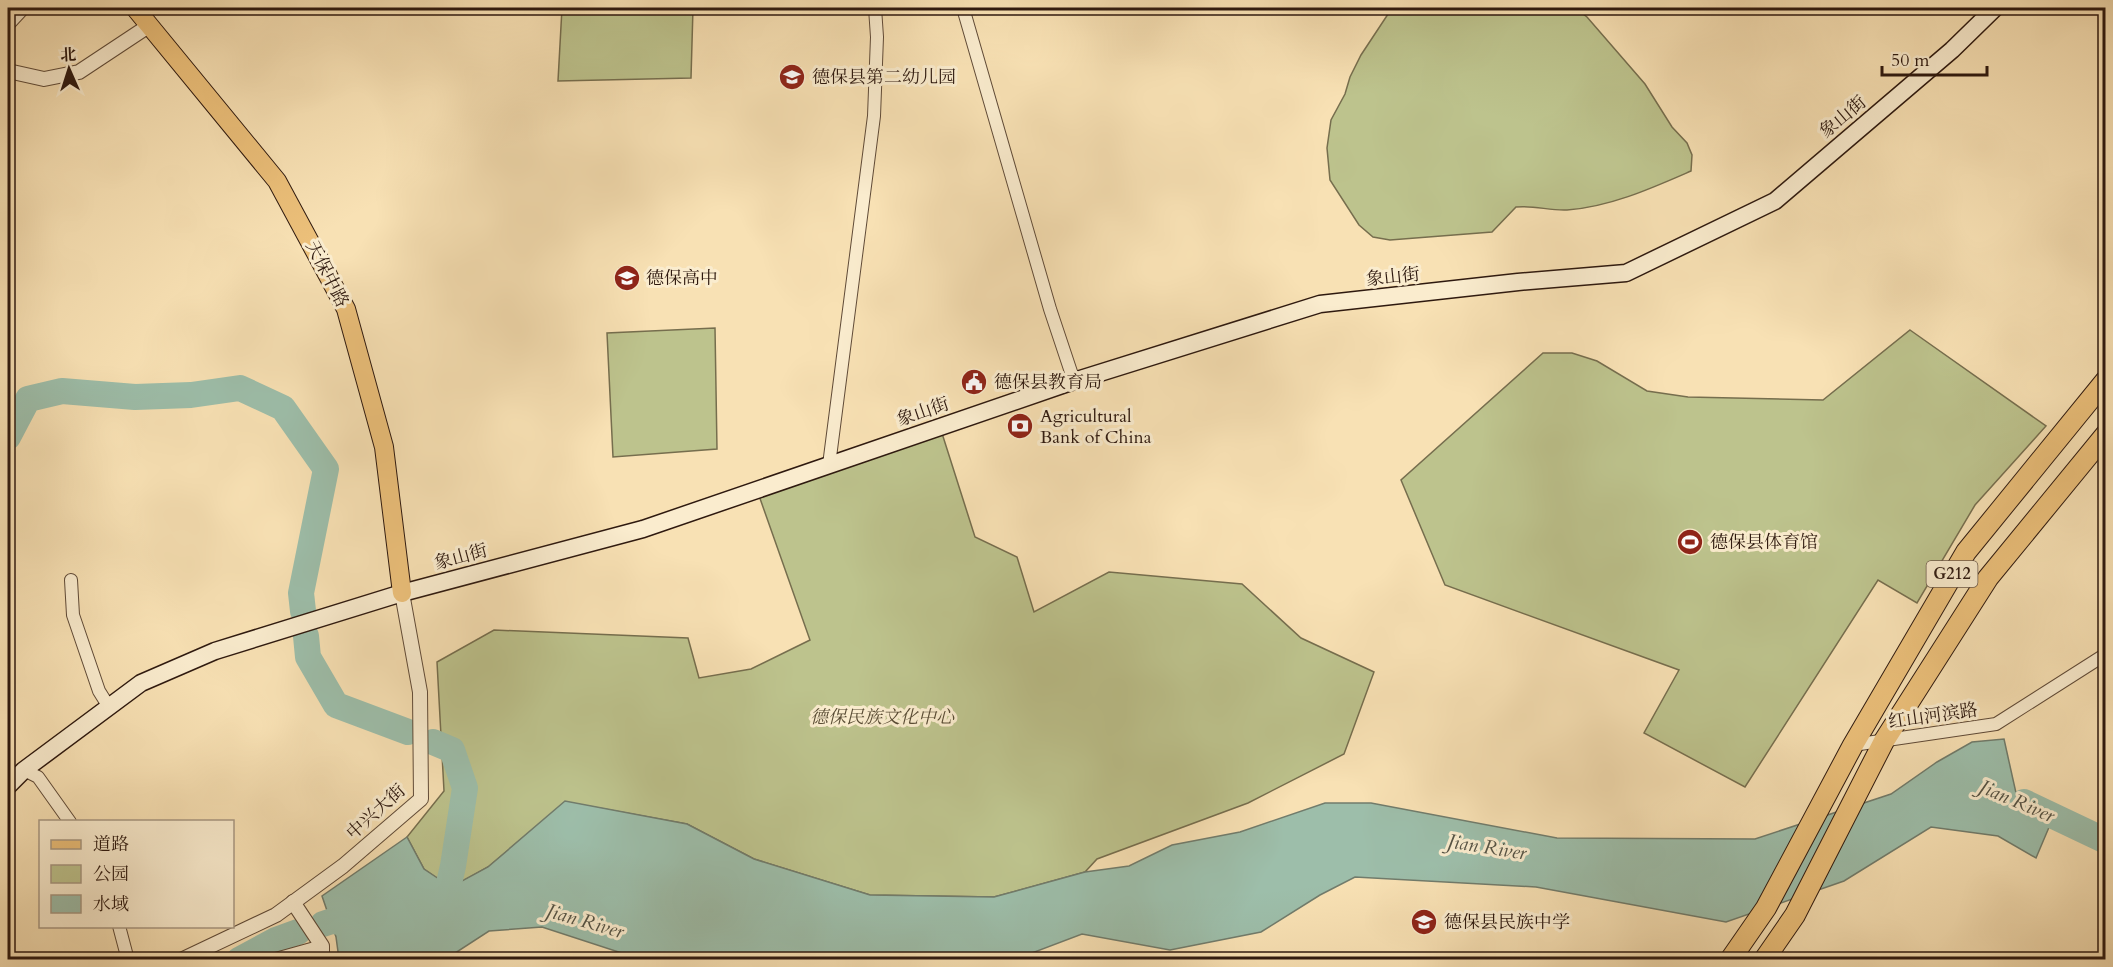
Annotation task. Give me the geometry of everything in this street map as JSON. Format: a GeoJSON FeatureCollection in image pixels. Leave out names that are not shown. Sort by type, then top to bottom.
{"type":"FeatureCollection","features":[{"type":"Feature","properties":{"kind":"highway","name":"G212"},"geometry":{"type":"LineString","coordinates":[[1730,960],[1766,908],[1853,746],[1966,552],[2106,380]]}},
{"type":"Feature","properties":{"kind":"highway","name":"G212"},"geometry":{"type":"LineString","coordinates":[[1764,960],[1795,915],[1884,741],[1988,578],[2106,434]]}},
{"type":"Feature","properties":{"kind":"main road","name":"天保中路"},"geometry":{"type":"LineString","coordinates":[[135,8],[277,181],[346,309],[384,447],[402,593]]}},
{"type":"Feature","properties":{"kind":"main road","name":"象山街"},"geometry":{"type":"LineString","coordinates":[[8,786],[24,770],[141,683],[215,651],[402,593],[643,529],[1074,381],[1320,304],[1518,282],[1626,273],[1775,201],[1952,50],[1995,8]]}},
{"type":"Feature","properties":{"kind":"street"},"geometry":{"type":"LineString","coordinates":[[8,25],[21,11],[19,8]]}},
{"type":"Feature","properties":{"kind":"street"},"geometry":{"type":"LineString","coordinates":[[829,465],[874,116],[877,38],[875,8]]}},
{"type":"Feature","properties":{"kind":"street"},"geometry":{"type":"LineString","coordinates":[[963,8],[1050,309],[1074,381]]}},
{"type":"Feature","properties":{"kind":"street"},"geometry":{"type":"LineString","coordinates":[[8,71],[44,79],[79,72],[150,25]]}},
{"type":"Feature","properties":{"kind":"street"},"geometry":{"type":"LineString","coordinates":[[71,580],[73,615],[99,691],[109,707]]}},
{"type":"Feature","properties":{"kind":"street","name":"中兴大街"},"geometry":{"type":"LineString","coordinates":[[180,960],[276,915],[343,866],[421,799],[420,692],[402,593]]}},
{"type":"Feature","properties":{"kind":"street","name":"红山河滨路"},"geometry":{"type":"LineString","coordinates":[[1853,746],[1996,724],[2106,654]]}},
{"type":"Feature","properties":{"kind":"street"},"geometry":{"type":"LineString","coordinates":[[24,770],[38,777],[69,820]]}},
{"type":"Feature","properties":{"kind":"street"},"geometry":{"type":"LineString","coordinates":[[272,960],[322,953],[293,902]]}},
{"type":"Feature","properties":{"kind":"street"},"geometry":{"type":"LineString","coordinates":[[119,928],[128,960]]}},
{"type":"Feature","properties":{"kind":"green space"},"geometry":{"type":"Polygon","coordinates":[[[562,8],[693,8],[691,78],[558,81],[562,8]]]}},
{"type":"Feature","properties":{"kind":"green space"},"geometry":{"type":"Polygon","coordinates":[[[1392,8],[1575,8],[1587,17],[1645,84],[1672,127],[1687,143],[1692,155],[1691,171],[1630,196],[1599,205],[1567,210],[1516,207],[1492,232],[1390,240],[1373,237],[1359,225],[1330,180],[1327,148],[1331,120],[1345,94],[1350,77],[1361,55],[1392,8]]]}},
{"type":"Feature","properties":{"kind":"green space"},"geometry":{"type":"Polygon","coordinates":[[[715,328],[717,449],[613,457],[607,333],[715,328]]]}},
{"type":"Feature","properties":{"kind":"green space","name":"德保县体育馆"},"geometry":{"type":"Polygon","coordinates":[[[1910,330],[2046,426],[1975,505],[1917,603],[1878,580],[1745,787],[1644,733],[1679,670],[1445,585],[1401,480],[1543,353],[1572,353],[1597,361],[1647,391],[1688,397],[1823,400],[1910,330]]]}},
{"type":"Feature","properties":{"kind":"green space","name":"德保民族文化中心"},"geometry":{"type":"Polygon","coordinates":[[[940,427],[975,537],[1017,557],[1034,612],[1109,572],[1242,584],[1301,638],[1374,672],[1344,754],[1248,803],[1097,859],[1085,872],[994,897],[870,895],[754,859],[687,824],[566,802],[488,867],[451,888],[424,869],[407,837],[444,791],[437,662],[494,630],[688,638],[699,678],[751,669],[810,640],[757,490],[940,427]]]}},
{"type":"Feature","properties":{"kind":"water"},"geometry":{"type":"Polygon","coordinates":[[[2004,739],[2016,793],[2058,806],[2036,858],[1998,836],[1931,827],[1844,881],[1726,922],[1536,887],[1355,877],[1320,895],[1261,932],[1170,950],[1082,934],[1016,959],[957,960],[932,956],[926,960],[640,959],[542,927],[489,931],[446,959],[339,959],[336,937],[322,896],[407,837],[424,869],[451,887],[488,867],[565,801],[687,824],[754,859],[870,895],[994,897],[1085,872],[1129,866],[1172,845],[1240,832],[1325,803],[1371,803],[1557,838],[1755,839],[1891,794],[1937,762],[1972,742],[2004,739]]]}},
{"type":"Feature","properties":{"kind":"waterway"},"geometry":{"type":"LineString","coordinates":[[8,437],[28,399],[62,391],[135,397],[191,395],[240,388],[283,408],[326,469],[301,593],[303,611]]}},
{"type":"Feature","properties":{"kind":"waterway"},"geometry":{"type":"LineString","coordinates":[[306,636],[308,657],[336,705],[408,732]]}},
{"type":"Feature","properties":{"kind":"waterway"},"geometry":{"type":"LineString","coordinates":[[433,742],[452,750],[465,788],[453,866],[441,918]]}},
{"type":"Feature","properties":{"kind":"waterway","name":"Jian River"},"geometry":{"type":"LineString","coordinates":[[2024,802],[2106,841]]}},
{"type":"Feature","properties":{"kind":"waterway"},"geometry":{"type":"LineString","coordinates":[[323,924],[332,921],[364,926]]}},
{"type":"Feature","properties":{"kind":"waterway"},"geometry":{"type":"LineString","coordinates":[[239,960],[276,940],[298,932]]}},
{"type":"Feature","properties":{"kind":"place","name":"德保县第二幼儿园"},"geometry":{"type":"Point","coordinates":[792,77]}},
{"type":"Feature","properties":{"kind":"place","name":"德保高中"},"geometry":{"type":"Point","coordinates":[627,278]}},
{"type":"Feature","properties":{"kind":"place","name":"德保县教育局"},"geometry":{"type":"Point","coordinates":[974,382]}},
{"type":"Feature","properties":{"kind":"place","name":"Agricultural Bank of China"},"geometry":{"type":"Point","coordinates":[1020,426]}},
{"type":"Feature","properties":{"kind":"place","name":"德保县体育馆"},"geometry":{"type":"Point","coordinates":[1690,542]}},
{"type":"Feature","properties":{"kind":"place","name":"德保县民族中学"},"geometry":{"type":"Point","coordinates":[1424,922]}}]}
